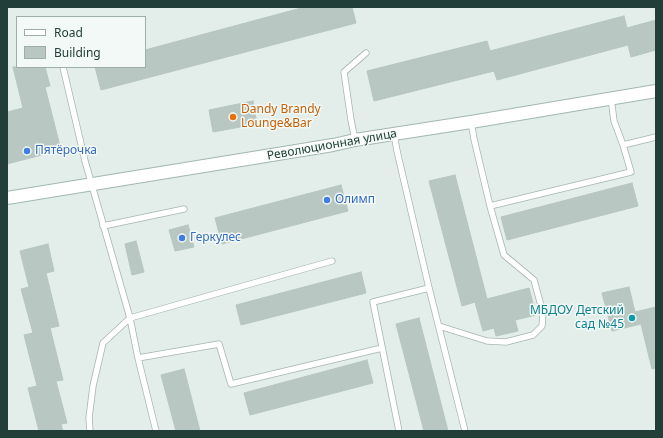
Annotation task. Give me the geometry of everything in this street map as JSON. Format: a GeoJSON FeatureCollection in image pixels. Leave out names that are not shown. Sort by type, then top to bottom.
{"type":"FeatureCollection","features":[{"type":"Feature","properties":{"kind":"main road","name":"Революционная улица"},"geometry":{"type":"LineString","coordinates":[[7,198],[656,91]]}},
{"type":"Feature","properties":{"kind":"lane"},"geometry":{"type":"LineString","coordinates":[[355,140],[344,72],[366,53]]}},
{"type":"Feature","properties":{"kind":"lane"},"geometry":{"type":"LineString","coordinates":[[63,68],[85,161],[130,318],[156,431]]}},
{"type":"Feature","properties":{"kind":"lane"},"geometry":{"type":"LineString","coordinates":[[490,206],[631,172],[614,121],[611,98]]}},
{"type":"Feature","properties":{"kind":"lane"},"geometry":{"type":"LineString","coordinates":[[439,326],[488,341],[506,342],[533,335],[542,326],[543,313],[534,280],[504,256],[490,206],[471,122]]}},
{"type":"Feature","properties":{"kind":"lane"},"geometry":{"type":"LineString","coordinates":[[394,134],[429,288],[465,431]]}},
{"type":"Feature","properties":{"kind":"lane"},"geometry":{"type":"LineString","coordinates":[[623,145],[656,137]]}},
{"type":"Feature","properties":{"kind":"lane"},"geometry":{"type":"LineString","coordinates":[[103,226],[184,209]]}},
{"type":"Feature","properties":{"kind":"lane"},"geometry":{"type":"LineString","coordinates":[[90,431],[89,418],[93,386],[103,343],[130,318],[332,261]]}},
{"type":"Feature","properties":{"kind":"lane"},"geometry":{"type":"LineString","coordinates":[[399,431],[373,302],[429,288]]}},
{"type":"Feature","properties":{"kind":"lane"},"geometry":{"type":"LineString","coordinates":[[138,358],[219,344],[231,384],[382,348]]}},
{"type":"Feature","properties":{"kind":"building"},"geometry":{"type":"Polygon","coordinates":[[[305,7],[352,7],[356,23],[101,90],[95,68],[146,68],[146,50],[305,7]]]}},
{"type":"Feature","properties":{"kind":"building"},"geometry":{"type":"Polygon","coordinates":[[[624,16],[627,28],[656,20],[656,50],[631,57],[628,45],[497,80],[494,71],[374,101],[367,71],[487,41],[490,51],[624,16]]]}},
{"type":"Feature","properties":{"kind":"building"},"geometry":{"type":"Polygon","coordinates":[[[13,67],[45,68],[50,86],[45,87],[61,150],[7,164],[7,112],[23,108],[13,67]]]}},
{"type":"Feature","properties":{"kind":"building","name":"Dandy Brandy Lounge&Bar"},"geometry":{"type":"Polygon","coordinates":[[[253,101],[257,124],[213,132],[209,110],[253,101]]]}},
{"type":"Feature","properties":{"kind":"building"},"geometry":{"type":"Polygon","coordinates":[[[455,175],[487,299],[529,288],[536,315],[515,320],[518,331],[496,336],[494,328],[483,331],[475,302],[462,306],[429,181],[455,175]]]}},
{"type":"Feature","properties":{"kind":"building"},"geometry":{"type":"Polygon","coordinates":[[[632,183],[638,206],[507,240],[501,217],[632,183]]]}},
{"type":"Feature","properties":{"kind":"building"},"geometry":{"type":"Polygon","coordinates":[[[341,185],[348,211],[222,244],[215,218],[341,185]]]}},
{"type":"Feature","properties":{"kind":"building","name":"Геркулес"},"geometry":{"type":"Polygon","coordinates":[[[188,225],[194,247],[175,251],[169,230],[188,225]]]}},
{"type":"Feature","properties":{"kind":"building"},"geometry":{"type":"Polygon","coordinates":[[[136,241],[144,272],[132,275],[125,244],[136,241]]]}},
{"type":"Feature","properties":{"kind":"building"},"geometry":{"type":"Polygon","coordinates":[[[48,244],[54,271],[46,273],[59,326],[50,328],[63,380],[56,381],[67,423],[61,424],[63,431],[39,431],[28,388],[37,386],[24,335],[33,333],[21,289],[29,287],[20,251],[48,244]]]}},
{"type":"Feature","properties":{"kind":"building"},"geometry":{"type":"Polygon","coordinates":[[[361,272],[366,293],[241,325],[236,305],[361,272]]]}},
{"type":"Feature","properties":{"kind":"building","name":"МБДОУ Детский сад №45"},"geometry":{"type":"Polygon","coordinates":[[[629,287],[635,312],[656,307],[656,368],[652,369],[641,324],[612,331],[602,293],[629,287]]]}},
{"type":"Feature","properties":{"kind":"building"},"geometry":{"type":"Polygon","coordinates":[[[419,318],[448,431],[424,431],[396,324],[419,318]]]}},
{"type":"Feature","properties":{"kind":"building"},"geometry":{"type":"Polygon","coordinates":[[[367,360],[373,383],[250,415],[244,393],[367,360]]]}},
{"type":"Feature","properties":{"kind":"building"},"geometry":{"type":"Polygon","coordinates":[[[184,369],[200,431],[176,431],[161,375],[184,369]]]}},
{"type":"Feature","properties":{"kind":"place","name":"Dandy Brandy Lounge&Bar"},"geometry":{"type":"Point","coordinates":[233,117]}},
{"type":"Feature","properties":{"kind":"place","name":"Пятёрочка"},"geometry":{"type":"Point","coordinates":[27,151]}},
{"type":"Feature","properties":{"kind":"place","name":"Олимп"},"geometry":{"type":"Point","coordinates":[327,200]}},
{"type":"Feature","properties":{"kind":"place","name":"Геркулес"},"geometry":{"type":"Point","coordinates":[182,238]}},
{"type":"Feature","properties":{"kind":"place","name":"МБДОУ Детский сад №45"},"geometry":{"type":"Point","coordinates":[632,318]}}]}
